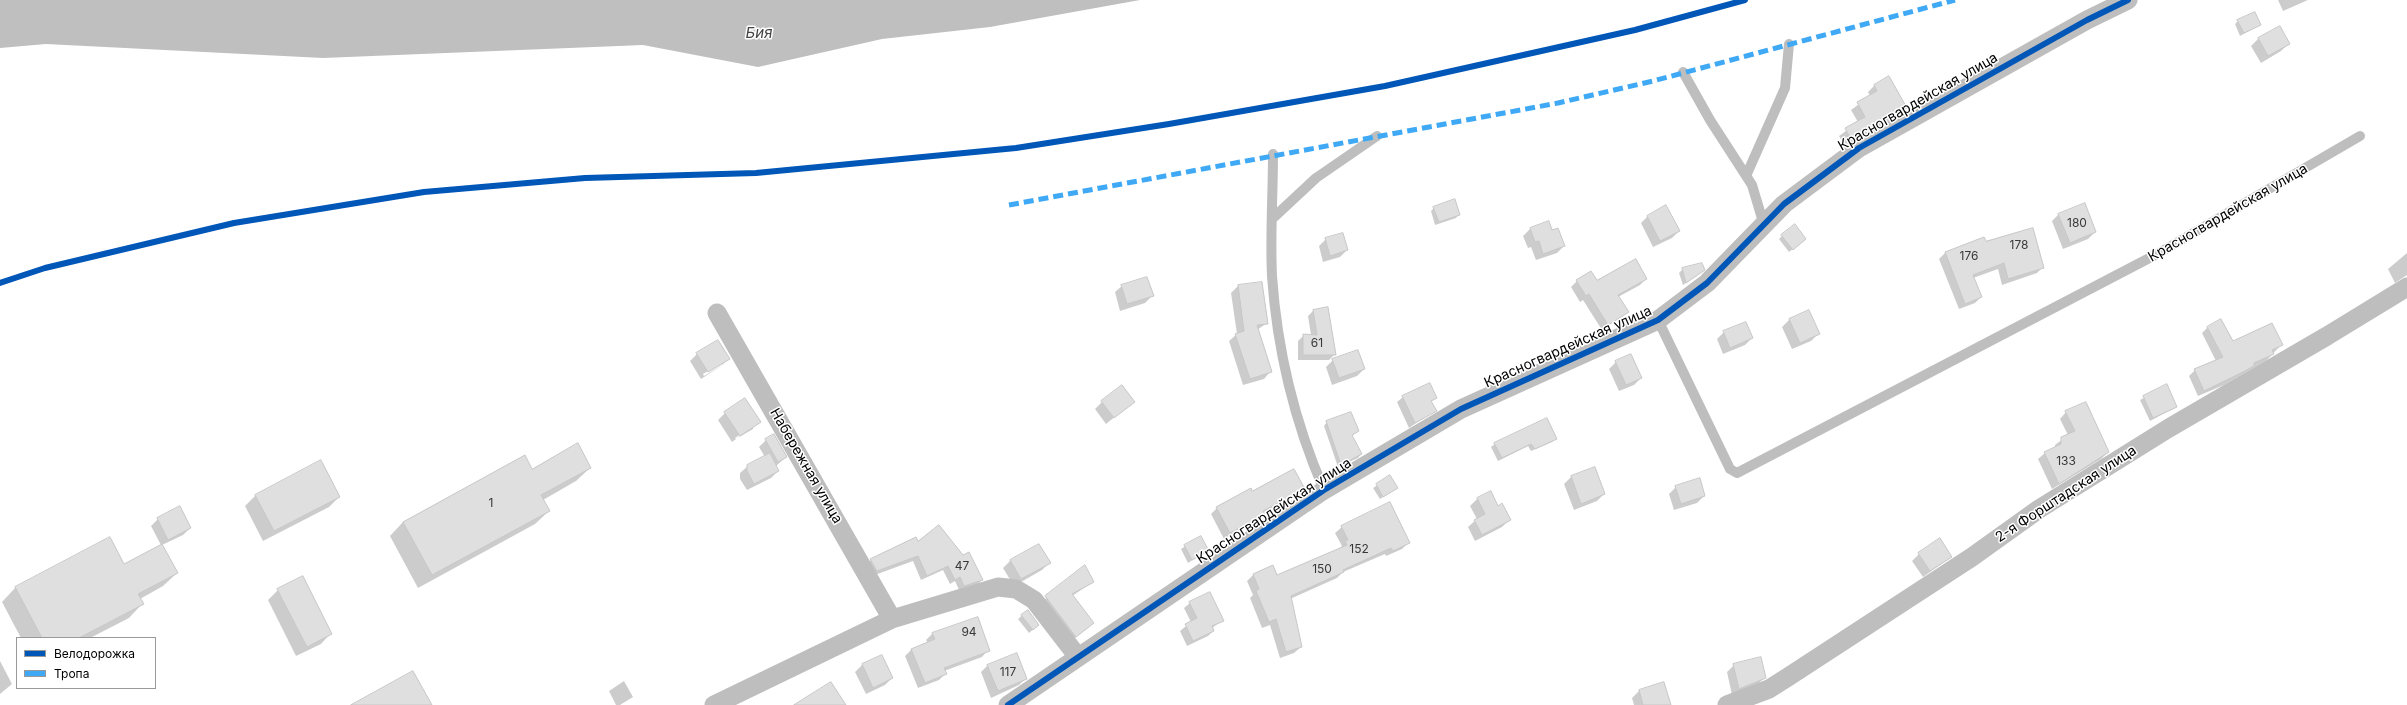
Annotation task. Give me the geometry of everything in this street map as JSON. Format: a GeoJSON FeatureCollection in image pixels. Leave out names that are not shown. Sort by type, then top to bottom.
{"type":"FeatureCollection","features":[{"type":"Feature","properties":{"kind":"street","name":"Красногвардейская улица"},"geometry":{"type":"LineString","coordinates":[[1008,705],[1324,490],[1461,409],[1658,320],[1707,283],[1784,204],[1859,148],[2057,36],[2128,0]]}},
{"type":"Feature","properties":{"kind":"street","name":"2-я Форштадская улица"},"geometry":{"type":"LineString","coordinates":[[1727,705],[1769,689],[1972,557],[2039,509],[2169,428],[2407,287]]}},
{"type":"Feature","properties":{"kind":"street","name":"Набережная улица"},"geometry":{"type":"LineString","coordinates":[[717,313],[892,619]]}},
{"type":"Feature","properties":{"kind":"street"},"geometry":{"type":"LineString","coordinates":[[714,705],[892,619],[986,590],[998,588],[1016,589],[1034,600],[1078,658]]}},
{"type":"Feature","properties":{"kind":"lane"},"geometry":{"type":"LineString","coordinates":[[1746,176],[1785,88],[1789,44]]}},
{"type":"Feature","properties":{"kind":"lane"},"geometry":{"type":"LineString","coordinates":[[1683,72],[1710,120],[1746,176],[1758,201],[1764,225]]}},
{"type":"Feature","properties":{"kind":"lane"},"geometry":{"type":"LineString","coordinates":[[1272,219],[1316,178],[1377,136]]}},
{"type":"Feature","properties":{"kind":"lane","name":"Красногвардейская улица"},"geometry":{"type":"LineString","coordinates":[[1658,320],[1730,469],[1737,472],[2159,253],[2360,136]]}},
{"type":"Feature","properties":{"kind":"lane"},"geometry":{"type":"LineString","coordinates":[[1273,154],[1272,274],[1278,326],[1293,401],[1308,454],[1324,490]]}},
{"type":"Feature","properties":{"kind":"water","name":"Бия"},"geometry":{"type":"Polygon","coordinates":[[[0,0],[1140,0],[990,27],[882,39],[758,67],[643,45],[323,58],[46,44],[0,48],[0,0]]]}},
{"type":"Feature","properties":{"kind":"building"},"geometry":{"type":"Polygon","coordinates":[[[2255,12],[2261,25],[2244,33],[2237,20],[2255,12]]]}},
{"type":"Feature","properties":{"kind":"building"},"geometry":{"type":"Polygon","coordinates":[[[2280,26],[2290,44],[2268,56],[2258,38],[2280,26]]]}},
{"type":"Feature","properties":{"kind":"building"},"geometry":{"type":"Polygon","coordinates":[[[1889,76],[1907,108],[1851,140],[1845,128],[1865,117],[1857,102],[1877,91],[1874,85],[1889,76]]]}},
{"type":"Feature","properties":{"kind":"building"},"geometry":{"type":"Polygon","coordinates":[[[1455,199],[1460,215],[1439,222],[1433,207],[1455,199]]]}},
{"type":"Feature","properties":{"kind":"building"},"geometry":{"type":"Polygon","coordinates":[[[2085,203],[2096,232],[2070,243],[2058,214],[2085,203]]]}},
{"type":"Feature","properties":{"kind":"building"},"geometry":{"type":"Polygon","coordinates":[[[1666,205],[1680,231],[1660,241],[1647,216],[1666,205]]]}},
{"type":"Feature","properties":{"kind":"building"},"geometry":{"type":"Polygon","coordinates":[[[1549,221],[1552,230],[1558,228],[1565,246],[1543,254],[1539,241],[1535,242],[1530,228],[1549,221]]]}},
{"type":"Feature","properties":{"kind":"building"},"geometry":{"type":"Polygon","coordinates":[[[1795,224],[1806,239],[1793,250],[1781,235],[1795,224]]]}},
{"type":"Feature","properties":{"kind":"building"},"geometry":{"type":"Polygon","coordinates":[[[2033,228],[2044,268],[2008,279],[2004,263],[1973,275],[1982,297],[1965,304],[1945,252],[1984,237],[1986,241],[2033,228]]]}},
{"type":"Feature","properties":{"kind":"building"},"geometry":{"type":"Polygon","coordinates":[[[1343,233],[1348,250],[1330,256],[1325,238],[1343,233]]]}},
{"type":"Feature","properties":{"kind":"building"},"geometry":{"type":"Polygon","coordinates":[[[1636,259],[1647,279],[1618,295],[1629,312],[1608,325],[1589,294],[1586,296],[1576,280],[1591,271],[1597,280],[1636,259]]]}},
{"type":"Feature","properties":{"kind":"building"},"geometry":{"type":"Polygon","coordinates":[[[1702,263],[1705,270],[1686,283],[1682,268],[1702,263]]]}},
{"type":"Feature","properties":{"kind":"building"},"geometry":{"type":"Polygon","coordinates":[[[1147,277],[1154,296],[1127,304],[1121,285],[1147,277]]]}},
{"type":"Feature","properties":{"kind":"building"},"geometry":{"type":"Polygon","coordinates":[[[1262,282],[1268,324],[1257,325],[1272,372],[1250,379],[1235,334],[1244,331],[1238,285],[1262,282]]]}},
{"type":"Feature","properties":{"kind":"building"},"geometry":{"type":"Polygon","coordinates":[[[1328,307],[1336,355],[1303,355],[1303,334],[1317,335],[1313,310],[1328,307]]]}},
{"type":"Feature","properties":{"kind":"building"},"geometry":{"type":"Polygon","coordinates":[[[1809,310],[1820,334],[1800,343],[1789,319],[1809,310]]]}},
{"type":"Feature","properties":{"kind":"building"},"geometry":{"type":"Polygon","coordinates":[[[2221,319],[2233,341],[2272,323],[2283,345],[2272,350],[2274,354],[2254,363],[2254,366],[2204,391],[2194,369],[2223,357],[2207,327],[2221,319]]]}},
{"type":"Feature","properties":{"kind":"building"},"geometry":{"type":"Polygon","coordinates":[[[1746,322],[1753,338],[1730,348],[1723,331],[1746,322]]]}},
{"type":"Feature","properties":{"kind":"building"},"geometry":{"type":"Polygon","coordinates":[[[718,340],[730,359],[708,372],[696,353],[718,340]]]}},
{"type":"Feature","properties":{"kind":"building"},"geometry":{"type":"Polygon","coordinates":[[[1358,350],[1365,369],[1339,378],[1332,359],[1358,350]]]}},
{"type":"Feature","properties":{"kind":"building"},"geometry":{"type":"Polygon","coordinates":[[[1631,354],[1642,378],[1626,385],[1615,361],[1631,354]]]}},
{"type":"Feature","properties":{"kind":"building"},"geometry":{"type":"Polygon","coordinates":[[[1430,383],[1437,398],[1431,401],[1437,411],[1415,423],[1402,396],[1430,383]]]}},
{"type":"Feature","properties":{"kind":"building"},"geometry":{"type":"Polygon","coordinates":[[[2167,384],[2177,407],[2153,418],[2143,396],[2167,384]]]}},
{"type":"Feature","properties":{"kind":"building"},"geometry":{"type":"Polygon","coordinates":[[[1122,385],[1135,402],[1114,418],[1101,401],[1122,385]]]}},
{"type":"Feature","properties":{"kind":"building"},"geometry":{"type":"Polygon","coordinates":[[[745,398],[761,422],[740,436],[724,412],[745,398]]]}},
{"type":"Feature","properties":{"kind":"building"},"geometry":{"type":"Polygon","coordinates":[[[2086,402],[2109,452],[2059,484],[2044,452],[2061,444],[2061,437],[2075,431],[2065,411],[2086,402]]]}},
{"type":"Feature","properties":{"kind":"building"},"geometry":{"type":"Polygon","coordinates":[[[1351,412],[1359,431],[1352,435],[1362,454],[1341,465],[1326,421],[1351,412]]]}},
{"type":"Feature","properties":{"kind":"building"},"geometry":{"type":"Polygon","coordinates":[[[1547,418],[1557,439],[1535,449],[1531,444],[1502,458],[1494,443],[1547,418]]]}},
{"type":"Feature","properties":{"kind":"building"},"geometry":{"type":"Polygon","coordinates":[[[774,434],[787,457],[778,462],[765,439],[774,434]]]}},
{"type":"Feature","properties":{"kind":"building"},"geometry":{"type":"Polygon","coordinates":[[[578,443],[591,468],[541,495],[550,511],[432,575],[403,522],[525,455],[532,469],[578,443]]]}},
{"type":"Feature","properties":{"kind":"building"},"geometry":{"type":"Polygon","coordinates":[[[770,453],[779,471],[754,484],[747,471],[747,465],[770,453]]]}},
{"type":"Feature","properties":{"kind":"building"},"geometry":{"type":"Polygon","coordinates":[[[321,460],[340,497],[274,531],[255,495],[321,460]]]}},
{"type":"Feature","properties":{"kind":"building"},"geometry":{"type":"Polygon","coordinates":[[[1595,467],[1605,494],[1581,504],[1571,476],[1595,467]]]}},
{"type":"Feature","properties":{"kind":"building"},"geometry":{"type":"Polygon","coordinates":[[[1294,469],[1305,489],[1263,511],[1265,514],[1230,533],[1216,507],[1251,488],[1252,491],[1294,469]]]}},
{"type":"Feature","properties":{"kind":"building"},"geometry":{"type":"Polygon","coordinates":[[[1390,475],[1398,488],[1383,497],[1376,484],[1390,475]]]}},
{"type":"Feature","properties":{"kind":"building"},"geometry":{"type":"Polygon","coordinates":[[[1700,478],[1705,496],[1681,504],[1675,486],[1700,478]]]}},
{"type":"Feature","properties":{"kind":"building"},"geometry":{"type":"Polygon","coordinates":[[[1491,491],[1498,506],[1502,503],[1511,520],[1482,535],[1474,520],[1485,514],[1477,498],[1491,491]]]}},
{"type":"Feature","properties":{"kind":"building"},"geometry":{"type":"Polygon","coordinates":[[[1390,502],[1410,543],[1393,551],[1391,548],[1343,570],[1344,572],[1291,596],[1302,647],[1286,652],[1276,619],[1269,622],[1256,591],[1259,589],[1253,574],[1273,565],[1277,575],[1347,545],[1345,541],[1348,540],[1341,526],[1390,502]]]}},
{"type":"Feature","properties":{"kind":"building"},"geometry":{"type":"Polygon","coordinates":[[[180,506],[191,528],[168,540],[157,518],[180,506]]]}},
{"type":"Feature","properties":{"kind":"building"},"geometry":{"type":"Polygon","coordinates":[[[939,525],[963,555],[969,552],[983,580],[964,586],[960,577],[955,580],[948,566],[927,576],[918,556],[877,571],[870,559],[916,537],[918,541],[939,525]]]}},
{"type":"Feature","properties":{"kind":"building"},"geometry":{"type":"Polygon","coordinates":[[[1201,536],[1209,551],[1192,560],[1184,545],[1201,536]]]}},
{"type":"Feature","properties":{"kind":"building"},"geometry":{"type":"Polygon","coordinates":[[[110,537],[124,564],[162,544],[178,573],[138,594],[144,604],[81,637],[41,637],[15,587],[110,537]]]}},
{"type":"Feature","properties":{"kind":"building"},"geometry":{"type":"Polygon","coordinates":[[[1940,538],[1952,557],[1930,571],[1918,553],[1940,538]]]}},
{"type":"Feature","properties":{"kind":"building"},"geometry":{"type":"Polygon","coordinates":[[[1039,544],[1051,563],[1021,579],[1010,560],[1039,544]]]}},
{"type":"Feature","properties":{"kind":"building"},"geometry":{"type":"Polygon","coordinates":[[[1085,565],[1094,582],[1072,594],[1094,623],[1076,637],[1045,596],[1085,565]]]}},
{"type":"Feature","properties":{"kind":"building"},"geometry":{"type":"Polygon","coordinates":[[[303,576],[332,634],[307,647],[277,589],[303,576]]]}},
{"type":"Feature","properties":{"kind":"building"},"geometry":{"type":"Polygon","coordinates":[[[1210,592],[1224,621],[1212,626],[1214,631],[1193,641],[1185,624],[1197,618],[1189,602],[1210,592]]]}},
{"type":"Feature","properties":{"kind":"building"},"geometry":{"type":"Polygon","coordinates":[[[1028,610],[1039,625],[1033,630],[1021,615],[1028,610]]]}},
{"type":"Feature","properties":{"kind":"building"},"geometry":{"type":"Polygon","coordinates":[[[978,617],[990,651],[944,668],[947,674],[925,683],[911,649],[935,639],[932,633],[978,617]]]}},
{"type":"Feature","properties":{"kind":"building"},"geometry":{"type":"Polygon","coordinates":[[[1017,653],[1027,679],[998,691],[987,665],[1017,653]]]}},
{"type":"Feature","properties":{"kind":"building"},"geometry":{"type":"Polygon","coordinates":[[[882,655],[893,678],[873,688],[862,664],[882,655]]]}},
{"type":"Feature","properties":{"kind":"building"},"geometry":{"type":"Polygon","coordinates":[[[1761,657],[1766,678],[1739,689],[1733,664],[1761,657]]]}},
{"type":"Feature","properties":{"kind":"building"},"geometry":{"type":"Polygon","coordinates":[[[413,671],[432,705],[351,705],[413,671]]]}},
{"type":"Feature","properties":{"kind":"building"},"geometry":{"type":"Polygon","coordinates":[[[831,682],[846,705],[794,705],[831,682]]]}},
{"type":"Feature","properties":{"kind":"building"},"geometry":{"type":"Polygon","coordinates":[[[1664,682],[1671,705],[1643,705],[1639,690],[1664,682]]]}},
{"type":"Feature","properties":{"kind":"marked path"},"geometry":{"type":"LineString","coordinates":[[1009,205],[1558,103],[1653,81],[1955,0]]}},
{"type":"Feature","properties":{"kind":"cycle path"},"geometry":{"type":"LineString","coordinates":[[0,283],[45,268],[234,223],[424,192],[585,178],[756,173],[1016,148],[1169,124],[1385,86],[1635,30],[1745,0]]}},
{"type":"Feature","properties":{"kind":"cycle path"},"geometry":{"type":"LineString","coordinates":[[1008,705],[1324,490],[1461,409],[1658,320],[1707,283],[1784,204],[1859,148],[2087,20],[2128,0]]}}]}
